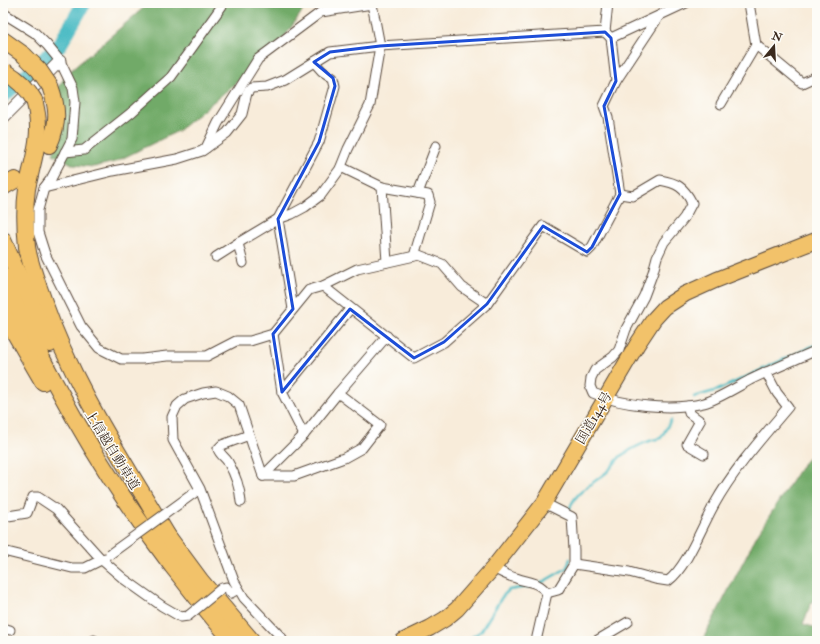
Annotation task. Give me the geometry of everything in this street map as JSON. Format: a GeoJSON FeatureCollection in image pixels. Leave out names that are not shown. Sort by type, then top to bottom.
{"type":"FeatureCollection","features":[{"type":"Feature","properties":{"kind":"highway"},"geometry":{"type":"LineString","coordinates":[[3,40],[39,70],[50,86],[54,97],[57,120],[49,145]]}},
{"type":"Feature","properties":{"kind":"highway"},"geometry":{"type":"LineString","coordinates":[[4,71],[14,76],[23,84],[34,100],[39,120],[39,132],[27,190],[25,219],[28,249],[32,265],[51,321],[70,367],[94,412],[170,540]]}},
{"type":"Feature","properties":{"kind":"highway","name":"上信越自動車道"},"geometry":{"type":"LineString","coordinates":[[3,240],[36,316],[76,391],[108,446],[170,540],[201,581],[252,641]]}},
{"type":"Feature","properties":{"kind":"highway","name":"国道144号"},"geometry":{"type":"LineString","coordinates":[[402,641],[430,628],[445,618],[462,603],[493,568],[544,503],[638,343],[654,319],[665,307],[685,294],[716,280],[817,240]]}},
{"type":"Feature","properties":{"kind":"highway","name":"上信越自動車道"},"geometry":{"type":"LineString","coordinates":[[3,276],[23,322],[65,402],[98,458],[128,505],[194,594],[233,641]]}},
{"type":"Feature","properties":{"kind":"highway"},"geometry":{"type":"LineString","coordinates":[[3,314],[41,379],[65,416],[128,505]]}},
{"type":"Feature","properties":{"kind":"street"},"geometry":{"type":"LineString","coordinates":[[65,152],[84,150],[132,112],[171,77],[224,3]]}},
{"type":"Feature","properties":{"kind":"street"},"geometry":{"type":"LineString","coordinates":[[608,3],[608,35],[616,81]]}},
{"type":"Feature","properties":{"kind":"street"},"geometry":{"type":"LineString","coordinates":[[44,188],[112,170],[177,159],[202,151],[227,133],[242,114],[247,93],[251,88],[267,87],[285,80],[330,52],[380,46],[608,35],[659,16],[686,3]]}},
{"type":"Feature","properties":{"kind":"street"},"geometry":{"type":"LineString","coordinates":[[721,104],[756,46],[749,3]]}},
{"type":"Feature","properties":{"kind":"street"},"geometry":{"type":"LineString","coordinates":[[206,148],[218,123],[258,58],[320,12],[372,4],[380,46],[370,105],[348,149],[341,167],[321,195],[305,207],[278,219],[216,257]]}},
{"type":"Feature","properties":{"kind":"street"},"geometry":{"type":"LineString","coordinates":[[3,13],[35,33],[47,45],[58,58],[73,88],[75,102],[72,140],[51,179],[44,188],[38,210],[38,232],[45,254],[81,326],[99,348],[121,359],[142,359],[167,356],[207,356],[236,341],[250,341],[273,334],[309,290],[323,286],[356,269],[419,255],[442,264],[462,287],[486,304]]}},
{"type":"Feature","properties":{"kind":"street"},"geometry":{"type":"LineString","coordinates":[[323,286],[350,309],[414,358],[444,342],[486,304],[543,226],[587,252],[592,247],[620,194],[608,117],[604,106],[616,81],[659,16]]}},
{"type":"Feature","properties":{"kind":"street"},"geometry":{"type":"LineString","coordinates":[[756,46],[802,83],[817,76]]}},
{"type":"Feature","properties":{"kind":"street"},"geometry":{"type":"LineString","coordinates":[[3,118],[58,58]]}},
{"type":"Feature","properties":{"kind":"street"},"geometry":{"type":"LineString","coordinates":[[293,309],[278,219],[319,142],[335,86],[333,78],[322,71],[314,62]]}},
{"type":"Feature","properties":{"kind":"street"},"geometry":{"type":"LineString","coordinates":[[418,193],[436,146]]}},
{"type":"Feature","properties":{"kind":"street"},"geometry":{"type":"LineString","coordinates":[[341,167],[382,187],[428,195],[430,202],[414,256]]}},
{"type":"Feature","properties":{"kind":"street"},"geometry":{"type":"LineString","coordinates":[[620,194],[633,196],[660,180],[674,182],[687,192],[692,203],[684,218],[664,242],[657,257],[644,296],[626,329],[619,350],[613,357],[596,370],[591,378],[590,386],[593,393],[606,398],[640,405],[684,407],[706,403],[766,372],[817,350]]}},
{"type":"Feature","properties":{"kind":"street"},"geometry":{"type":"LineString","coordinates":[[382,187],[387,262]]}},
{"type":"Feature","properties":{"kind":"street"},"geometry":{"type":"LineString","coordinates":[[238,243],[243,263]]}},
{"type":"Feature","properties":{"kind":"street"},"geometry":{"type":"LineString","coordinates":[[282,392],[350,309]]}},
{"type":"Feature","properties":{"kind":"street"},"geometry":{"type":"LineString","coordinates":[[273,334],[282,392],[304,435]]}},
{"type":"Feature","properties":{"kind":"street"},"geometry":{"type":"LineString","coordinates":[[263,476],[304,435],[387,336]]}},
{"type":"Feature","properties":{"kind":"street"},"geometry":{"type":"LineString","coordinates":[[574,564],[629,572],[668,581],[675,576],[714,505],[738,467],[788,407],[777,393],[766,372]]}},
{"type":"Feature","properties":{"kind":"street"},"geometry":{"type":"LineString","coordinates":[[263,476],[239,405],[228,396],[216,391],[203,393],[184,399],[177,406],[172,417],[173,440],[197,491],[234,581],[244,598],[282,638],[282,641]]}},
{"type":"Feature","properties":{"kind":"street"},"geometry":{"type":"LineString","coordinates":[[263,476],[294,476],[344,458],[362,448],[380,425],[338,393]]}},
{"type":"Feature","properties":{"kind":"street"},"geometry":{"type":"LineString","coordinates":[[688,406],[689,413],[700,421],[687,444],[704,454]]}},
{"type":"Feature","properties":{"kind":"street"},"geometry":{"type":"LineString","coordinates":[[241,502],[240,492],[232,470],[227,460],[219,454],[218,449],[222,445],[249,435]]}},
{"type":"Feature","properties":{"kind":"street"},"geometry":{"type":"LineString","coordinates":[[3,551],[72,568],[85,568],[102,560],[197,491]]}},
{"type":"Feature","properties":{"kind":"street"},"geometry":{"type":"LineString","coordinates":[[3,514],[8,516],[27,513],[33,497],[38,497],[56,509],[102,560],[124,579],[162,606],[182,617],[188,616],[222,588],[226,587],[232,593],[238,589]]}},
{"type":"Feature","properties":{"kind":"street"},"geometry":{"type":"LineString","coordinates":[[493,568],[541,587],[558,590],[574,564],[574,550],[569,516],[544,503]]}},
{"type":"Feature","properties":{"kind":"street"},"geometry":{"type":"LineString","coordinates":[[536,641],[541,587]]}},
{"type":"Feature","properties":{"kind":"street"},"geometry":{"type":"LineString","coordinates":[[596,641],[628,622]]}},
{"type":"Feature","properties":{"kind":"highlighted area"},"geometry":{"type":"Polygon","coordinates":[[[605,32],[611,38],[616,81],[604,106],[620,194],[592,247],[587,252],[543,226],[487,304],[444,342],[414,358],[350,309],[282,392],[273,334],[293,309],[278,219],[319,142],[335,86],[333,78],[314,62],[330,52],[380,46],[605,32]]]}},
{"type":"Feature","properties":{"kind":"green space"},"geometry":{"type":"Polygon","coordinates":[[[149,3],[308,3],[283,39],[236,83],[178,131],[115,162],[94,167],[74,165],[53,154],[61,133],[58,87],[68,73],[149,3]]]}},
{"type":"Feature","properties":{"kind":"green space"},"geometry":{"type":"Polygon","coordinates":[[[817,449],[817,598],[811,604],[803,624],[817,628],[817,641],[704,641],[703,639],[757,535],[802,465],[817,449]]]}},
{"type":"Feature","properties":{"kind":"waterway"},"geometry":{"type":"LineString","coordinates":[[3,96],[59,46],[84,3]]}},
{"type":"Feature","properties":{"kind":"waterway"},"geometry":{"type":"LineString","coordinates":[[694,397],[718,390],[817,344]]}},
{"type":"Feature","properties":{"kind":"waterway"},"geometry":{"type":"LineString","coordinates":[[569,513],[574,500],[584,489],[608,471],[622,455],[641,445],[661,438],[671,420]]}},
{"type":"Feature","properties":{"kind":"waterway"},"geometry":{"type":"LineString","coordinates":[[541,583],[567,568],[570,559]]}},
{"type":"Feature","properties":{"kind":"waterway"},"geometry":{"type":"LineString","coordinates":[[466,641],[481,631],[502,597],[509,590],[533,586]]}}]}
